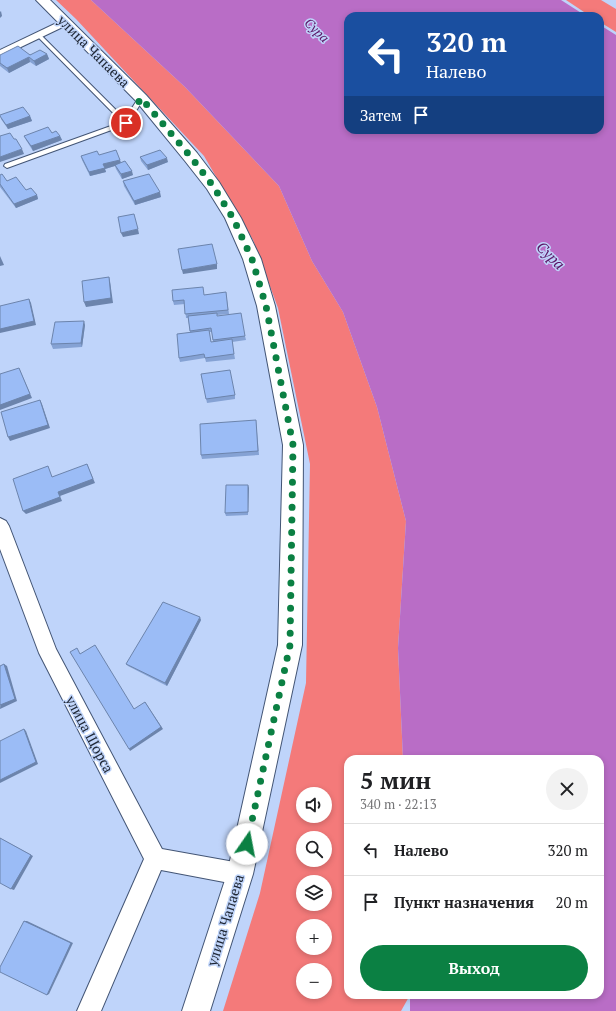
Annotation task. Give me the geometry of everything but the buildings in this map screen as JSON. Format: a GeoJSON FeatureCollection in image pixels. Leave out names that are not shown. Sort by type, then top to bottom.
{"type":"FeatureCollection","features":[{"type":"Feature","properties":{"kind":"street","name":"улица Чапаева"},"geometry":{"type":"LineString","coordinates":[[43,0],[141,98],[191,157],[213,186],[233,218],[252,259],[266,306],[293,445],[290,645],[240,874],[196,1011]]}},
{"type":"Feature","properties":{"kind":"street"},"geometry":{"type":"LineString","coordinates":[[0,54],[65,22]]}},
{"type":"Feature","properties":{"kind":"street","name":"улица Щорса"},"geometry":{"type":"LineString","coordinates":[[0,526],[48,653],[155,858]]}},
{"type":"Feature","properties":{"kind":"street"},"geometry":{"type":"LineString","coordinates":[[89,1011],[155,858],[240,874]]}},
{"type":"Feature","properties":{"kind":"lane"},"geometry":{"type":"LineString","coordinates":[[39,35],[126,123]]}},
{"type":"Feature","properties":{"kind":"lane"},"geometry":{"type":"LineString","coordinates":[[7,166],[126,123],[141,98]]}},
{"type":"Feature","properties":{"kind":"shaded area"},"geometry":{"type":"Polygon","coordinates":[[[56,0],[91,0],[185,87],[279,186],[312,261],[343,312],[377,407],[406,521],[398,648],[403,755],[344,755],[344,999],[408,999],[401,1011],[223,1011],[260,893],[306,683],[310,464],[278,308],[253,240],[204,156],[76,19],[56,0]]]}},
{"type":"Feature","properties":{"kind":"shaded area"},"geometry":{"type":"Polygon","coordinates":[[[566,0],[601,0],[616,9],[616,32],[604,24],[604,12],[584,12],[566,0]]]}},
{"type":"Feature","properties":{"kind":"water","name":"Сура"},"geometry":{"type":"Polygon","coordinates":[[[91,0],[561,0],[580,12],[344,12],[344,134],[604,134],[604,28],[616,35],[616,1011],[410,1011],[410,999],[604,999],[604,755],[403,755],[398,648],[406,521],[377,407],[343,312],[312,261],[279,186],[185,87],[91,0]]]}},
{"type":"Feature","properties":{"kind":"route"},"geometry":{"type":"LineString","coordinates":[[126,123],[141,98],[191,157],[213,186],[233,218],[252,259],[266,306],[293,445],[290,645],[247,844]]}}]}
